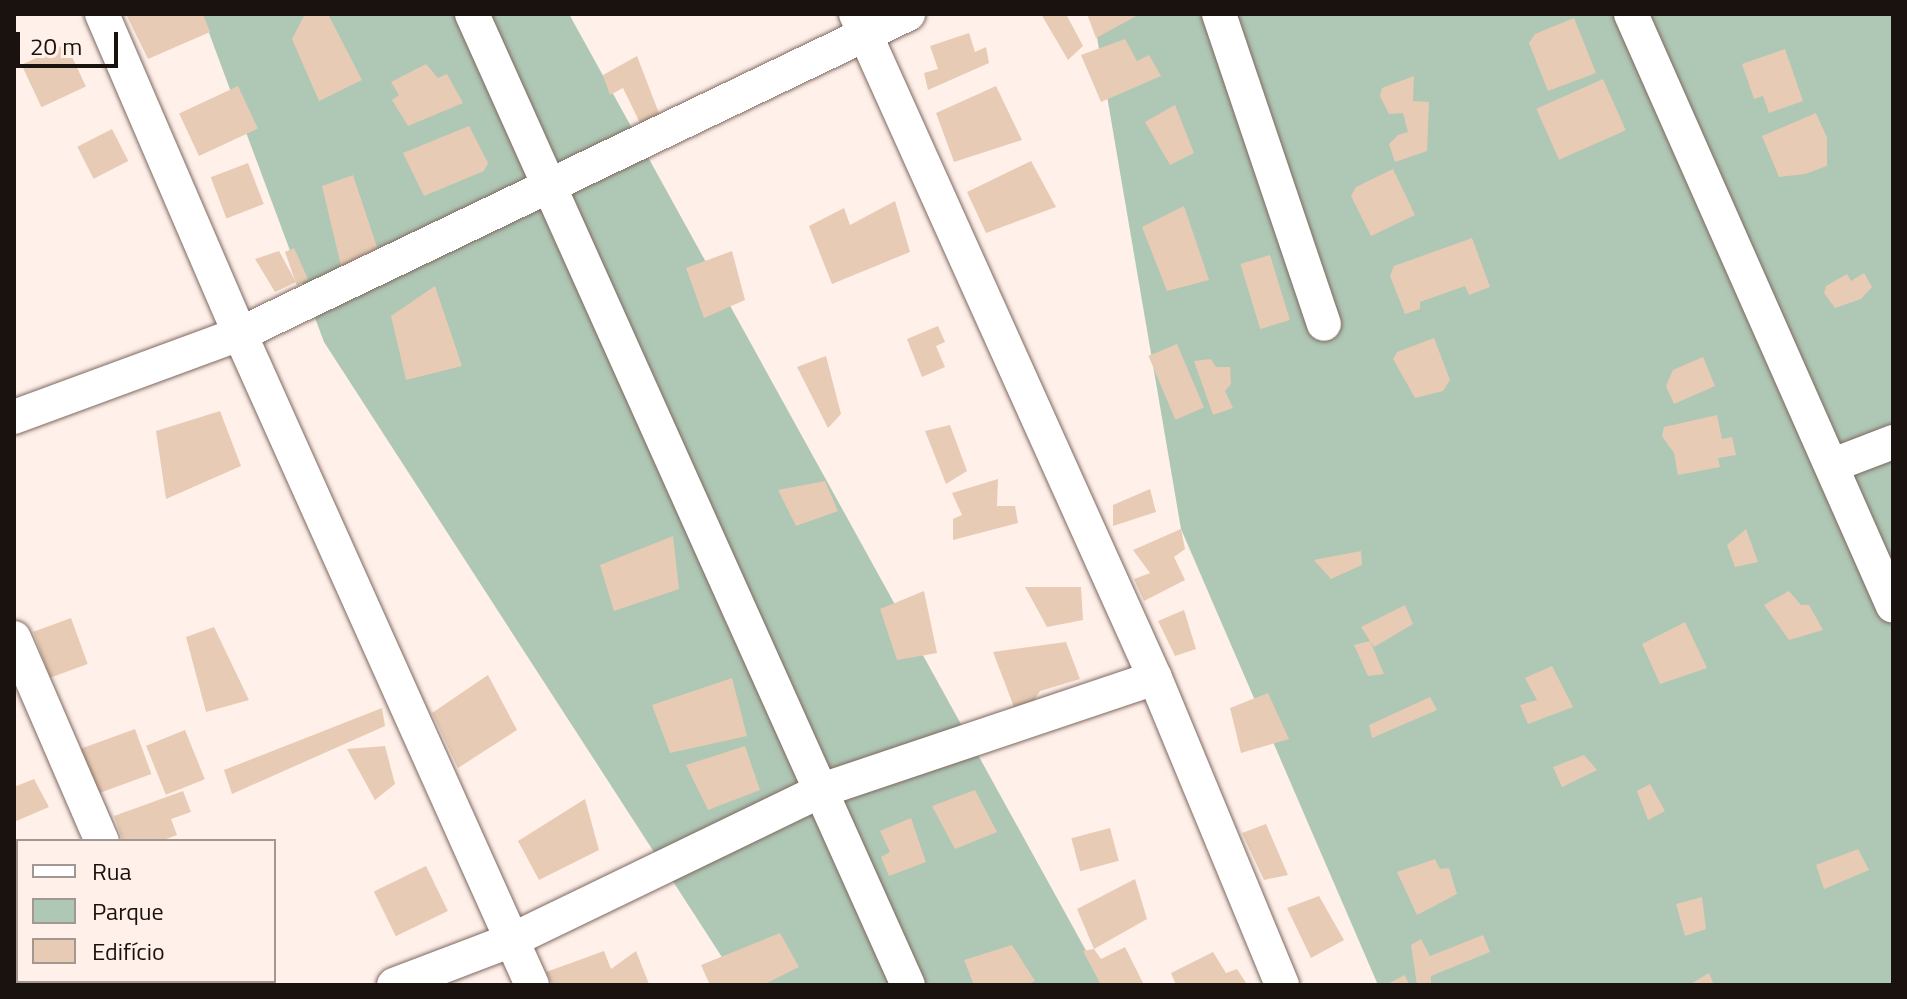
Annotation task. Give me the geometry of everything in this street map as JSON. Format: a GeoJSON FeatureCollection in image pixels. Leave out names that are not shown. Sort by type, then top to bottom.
{"type":"FeatureCollection","features":[{"type":"Feature","properties":{"kind":"street"},"geometry":{"type":"LineString","coordinates":[[102,14],[240,334],[532,985]]}},
{"type":"Feature","properties":{"kind":"street"},"geometry":{"type":"LineString","coordinates":[[472,14],[908,985]]}},
{"type":"Feature","properties":{"kind":"street"},"geometry":{"type":"LineString","coordinates":[[14,417],[240,334],[550,186],[860,24],[908,14]]}},
{"type":"Feature","properties":{"kind":"street"},"geometry":{"type":"LineString","coordinates":[[1219,14],[1324,324]]}},
{"type":"Feature","properties":{"kind":"street"},"geometry":{"type":"LineString","coordinates":[[1631,14],[1893,606]]}},
{"type":"Feature","properties":{"kind":"street"},"geometry":{"type":"LineString","coordinates":[[860,24],[1155,678],[1282,985]]}},
{"type":"Feature","properties":{"kind":"street"},"geometry":{"type":"LineString","coordinates":[[1833,465],[1893,442]]}},
{"type":"Feature","properties":{"kind":"street"},"geometry":{"type":"LineString","coordinates":[[14,638],[101,839]]}},
{"type":"Feature","properties":{"kind":"street"},"geometry":{"type":"LineString","coordinates":[[394,985],[512,940],[822,790],[1155,678]]}},
{"type":"Feature","properties":{"kind":"green space"},"geometry":{"type":"Polygon","coordinates":[[[202,14],[569,14],[1105,985],[740,985],[324,342],[202,14]]]}},
{"type":"Feature","properties":{"kind":"green space"},"geometry":{"type":"Polygon","coordinates":[[[1093,14],[1893,14],[1893,985],[1378,985],[1181,529],[1093,14]]]}},
{"type":"Feature","properties":{"kind":"building"},"geometry":{"type":"Polygon","coordinates":[[[126,14],[203,14],[210,32],[148,59],[126,14]]]}},
{"type":"Feature","properties":{"kind":"building"},"geometry":{"type":"Polygon","coordinates":[[[305,14],[328,14],[362,80],[319,101],[292,39],[305,14]]]}},
{"type":"Feature","properties":{"kind":"building"},"geometry":{"type":"Polygon","coordinates":[[[1041,14],[1066,14],[1083,46],[1068,60],[1041,14]]]}},
{"type":"Feature","properties":{"kind":"building"},"geometry":{"type":"Polygon","coordinates":[[[1087,14],[1140,14],[1096,38],[1087,14]]]}},
{"type":"Feature","properties":{"kind":"building"},"geometry":{"type":"Polygon","coordinates":[[[1574,18],[1596,73],[1548,91],[1529,43],[1535,34],[1574,18]]]}},
{"type":"Feature","properties":{"kind":"building"},"geometry":{"type":"Polygon","coordinates":[[[969,33],[975,52],[986,47],[989,63],[928,90],[924,73],[938,69],[930,46],[969,33]]]}},
{"type":"Feature","properties":{"kind":"building"},"geometry":{"type":"Polygon","coordinates":[[[1125,39],[1137,61],[1149,55],[1161,76],[1101,102],[1081,55],[1125,39]]]}},
{"type":"Feature","properties":{"kind":"building"},"geometry":{"type":"Polygon","coordinates":[[[66,44],[86,87],[41,107],[22,65],[66,44]]]}},
{"type":"Feature","properties":{"kind":"building"},"geometry":{"type":"Polygon","coordinates":[[[1785,49],[1803,101],[1769,113],[1763,96],[1754,99],[1742,64],[1785,49]]]}},
{"type":"Feature","properties":{"kind":"building"},"geometry":{"type":"Polygon","coordinates":[[[637,56],[660,116],[641,125],[623,88],[610,95],[603,75],[637,56]]]}},
{"type":"Feature","properties":{"kind":"building"},"geometry":{"type":"Polygon","coordinates":[[[426,64],[438,78],[447,74],[463,103],[408,126],[392,100],[399,95],[391,82],[426,64]]]}},
{"type":"Feature","properties":{"kind":"building"},"geometry":{"type":"Polygon","coordinates":[[[1414,76],[1413,101],[1429,102],[1427,151],[1395,162],[1389,144],[1398,135],[1408,132],[1403,113],[1389,114],[1380,96],[1382,88],[1414,76]]]}},
{"type":"Feature","properties":{"kind":"building"},"geometry":{"type":"Polygon","coordinates":[[[1603,79],[1626,130],[1559,160],[1536,109],[1603,79]]]}},
{"type":"Feature","properties":{"kind":"building"},"geometry":{"type":"Polygon","coordinates":[[[238,86],[258,129],[199,156],[179,113],[238,86]]]}},
{"type":"Feature","properties":{"kind":"building"},"geometry":{"type":"Polygon","coordinates":[[[996,86],[1022,140],[954,162],[936,113],[996,86]]]}},
{"type":"Feature","properties":{"kind":"building"},"geometry":{"type":"Polygon","coordinates":[[[1175,105],[1194,153],[1170,165],[1145,122],[1175,105]]]}},
{"type":"Feature","properties":{"kind":"building"},"geometry":{"type":"Polygon","coordinates":[[[1816,113],[1827,138],[1827,166],[1805,174],[1779,177],[1762,136],[1816,113]]]}},
{"type":"Feature","properties":{"kind":"building"},"geometry":{"type":"Polygon","coordinates":[[[469,126],[488,163],[484,171],[424,196],[403,153],[469,126]]]}},
{"type":"Feature","properties":{"kind":"building"},"geometry":{"type":"Polygon","coordinates":[[[112,129],[128,161],[94,179],[77,147],[112,129]]]}},
{"type":"Feature","properties":{"kind":"building"},"geometry":{"type":"Polygon","coordinates":[[[1031,161],[1056,207],[986,233],[967,192],[1031,161]]]}},
{"type":"Feature","properties":{"kind":"building"},"geometry":{"type":"Polygon","coordinates":[[[248,163],[264,204],[226,218],[211,177],[248,163]]]}},
{"type":"Feature","properties":{"kind":"building"},"geometry":{"type":"Polygon","coordinates":[[[1393,169],[1415,215],[1371,236],[1351,196],[1356,187],[1393,169]]]}},
{"type":"Feature","properties":{"kind":"building"},"geometry":{"type":"Polygon","coordinates":[[[353,175],[378,250],[342,270],[322,186],[353,175]]]}},
{"type":"Feature","properties":{"kind":"building"},"geometry":{"type":"Polygon","coordinates":[[[895,201],[910,252],[832,284],[809,226],[844,208],[850,225],[895,201]]]}},
{"type":"Feature","properties":{"kind":"building"},"geometry":{"type":"Polygon","coordinates":[[[1184,206],[1209,280],[1167,291],[1142,227],[1184,206]]]}},
{"type":"Feature","properties":{"kind":"building"},"geometry":{"type":"Polygon","coordinates":[[[1472,238],[1490,287],[1469,295],[1465,286],[1420,302],[1420,309],[1405,314],[1390,276],[1394,266],[1472,238]]]}},
{"type":"Feature","properties":{"kind":"building"},"geometry":{"type":"Polygon","coordinates":[[[294,248],[308,279],[297,286],[285,252],[294,248]]]}},
{"type":"Feature","properties":{"kind":"building"},"geometry":{"type":"Polygon","coordinates":[[[279,251],[296,282],[275,292],[255,259],[279,251]]]}},
{"type":"Feature","properties":{"kind":"building"},"geometry":{"type":"Polygon","coordinates":[[[732,251],[745,300],[704,318],[686,268],[732,251]]]}},
{"type":"Feature","properties":{"kind":"building"},"geometry":{"type":"Polygon","coordinates":[[[1270,255],[1290,320],[1260,329],[1240,264],[1270,255]]]}},
{"type":"Feature","properties":{"kind":"building"},"geometry":{"type":"Polygon","coordinates":[[[1864,273],[1872,287],[1861,299],[1835,308],[1824,293],[1826,286],[1847,274],[1851,281],[1864,273]]]}},
{"type":"Feature","properties":{"kind":"building"},"geometry":{"type":"Polygon","coordinates":[[[435,286],[462,366],[406,380],[391,316],[435,286]]]}},
{"type":"Feature","properties":{"kind":"building"},"geometry":{"type":"Polygon","coordinates":[[[938,326],[945,342],[936,346],[945,367],[922,377],[907,339],[938,326]]]}},
{"type":"Feature","properties":{"kind":"building"},"geometry":{"type":"Polygon","coordinates":[[[1434,338],[1450,380],[1443,391],[1415,398],[1393,359],[1397,352],[1434,338]]]}},
{"type":"Feature","properties":{"kind":"building"},"geometry":{"type":"Polygon","coordinates":[[[1177,344],[1204,408],[1175,420],[1148,356],[1177,344]]]}},
{"type":"Feature","properties":{"kind":"building"},"geometry":{"type":"Polygon","coordinates":[[[826,356],[841,414],[828,428],[797,367],[826,356]]]}},
{"type":"Feature","properties":{"kind":"building"},"geometry":{"type":"Polygon","coordinates":[[[1703,357],[1715,386],[1674,404],[1666,386],[1673,370],[1703,357]]]}},
{"type":"Feature","properties":{"kind":"building"},"geometry":{"type":"Polygon","coordinates":[[[1211,359],[1216,367],[1230,367],[1231,384],[1225,391],[1233,408],[1213,415],[1194,361],[1211,359]]]}},
{"type":"Feature","properties":{"kind":"building"},"geometry":{"type":"Polygon","coordinates":[[[220,411],[241,466],[166,499],[156,431],[220,411]]]}},
{"type":"Feature","properties":{"kind":"building"},"geometry":{"type":"Polygon","coordinates":[[[1717,415],[1722,439],[1732,437],[1736,455],[1718,458],[1720,467],[1678,475],[1674,453],[1662,436],[1664,427],[1717,415]]]}},
{"type":"Feature","properties":{"kind":"building"},"geometry":{"type":"Polygon","coordinates":[[[950,425],[967,471],[946,484],[925,431],[950,425]]]}},
{"type":"Feature","properties":{"kind":"building"},"geometry":{"type":"Polygon","coordinates":[[[998,479],[997,506],[1015,506],[1018,523],[953,540],[953,519],[962,515],[952,493],[998,479]]]}},
{"type":"Feature","properties":{"kind":"building"},"geometry":{"type":"Polygon","coordinates":[[[825,481],[838,511],[796,526],[778,490],[825,481]]]}},
{"type":"Feature","properties":{"kind":"building"},"geometry":{"type":"Polygon","coordinates":[[[1150,489],[1156,512],[1113,526],[1113,505],[1150,489]]]}},
{"type":"Feature","properties":{"kind":"building"},"geometry":{"type":"Polygon","coordinates":[[[1181,529],[1185,549],[1174,557],[1185,580],[1144,601],[1134,579],[1150,573],[1133,550],[1181,529]]]}},
{"type":"Feature","properties":{"kind":"building"},"geometry":{"type":"Polygon","coordinates":[[[1746,529],[1758,562],[1735,567],[1727,545],[1746,529]]]}},
{"type":"Feature","properties":{"kind":"building"},"geometry":{"type":"Polygon","coordinates":[[[673,536],[679,589],[614,611],[600,565],[673,536]]]}},
{"type":"Feature","properties":{"kind":"building"},"geometry":{"type":"Polygon","coordinates":[[[1361,551],[1362,565],[1331,579],[1314,560],[1361,551]]]}},
{"type":"Feature","properties":{"kind":"building"},"geometry":{"type":"Polygon","coordinates":[[[1025,587],[1081,587],[1083,620],[1047,627],[1025,587]]]}},
{"type":"Feature","properties":{"kind":"building"},"geometry":{"type":"Polygon","coordinates":[[[924,591],[937,653],[897,660],[880,609],[924,591]]]}},
{"type":"Feature","properties":{"kind":"building"},"geometry":{"type":"Polygon","coordinates":[[[1789,591],[1801,605],[1809,605],[1823,630],[1789,640],[1764,605],[1789,591]]]}},
{"type":"Feature","properties":{"kind":"building"},"geometry":{"type":"Polygon","coordinates":[[[1405,605],[1413,624],[1374,647],[1361,627],[1405,605]]]}},
{"type":"Feature","properties":{"kind":"building"},"geometry":{"type":"Polygon","coordinates":[[[1184,610],[1196,649],[1175,656],[1158,621],[1184,610]]]}},
{"type":"Feature","properties":{"kind":"building"},"geometry":{"type":"Polygon","coordinates":[[[71,618],[88,664],[50,678],[33,632],[71,618]]]}},
{"type":"Feature","properties":{"kind":"building"},"geometry":{"type":"Polygon","coordinates":[[[1685,622],[1707,668],[1660,684],[1642,644],[1685,622]]]}},
{"type":"Feature","properties":{"kind":"building"},"geometry":{"type":"Polygon","coordinates":[[[214,627],[249,700],[206,712],[186,637],[214,627]]]}},
{"type":"Feature","properties":{"kind":"building"},"geometry":{"type":"Polygon","coordinates":[[[1370,641],[1384,674],[1368,676],[1354,645],[1370,641]]]}},
{"type":"Feature","properties":{"kind":"building"},"geometry":{"type":"Polygon","coordinates":[[[1066,642],[1080,679],[1040,691],[1032,704],[1014,707],[993,652],[1066,642]]]}},
{"type":"Feature","properties":{"kind":"building"},"geometry":{"type":"Polygon","coordinates":[[[1552,666],[1573,707],[1528,724],[1520,705],[1537,700],[1525,678],[1552,666]]]}},
{"type":"Feature","properties":{"kind":"building"},"geometry":{"type":"Polygon","coordinates":[[[488,675],[517,730],[458,768],[432,713],[488,675]]]}},
{"type":"Feature","properties":{"kind":"building"},"geometry":{"type":"Polygon","coordinates":[[[732,678],[747,736],[670,753],[652,705],[732,678]]]}},
{"type":"Feature","properties":{"kind":"building"},"geometry":{"type":"Polygon","coordinates":[[[1268,693],[1289,739],[1241,753],[1230,708],[1268,693]]]}},
{"type":"Feature","properties":{"kind":"building"},"geometry":{"type":"Polygon","coordinates":[[[1430,697],[1437,710],[1372,738],[1369,725],[1430,697]]]}},
{"type":"Feature","properties":{"kind":"building"},"geometry":{"type":"Polygon","coordinates":[[[382,708],[385,726],[232,794],[224,770],[382,708]]]}},
{"type":"Feature","properties":{"kind":"building"},"geometry":{"type":"Polygon","coordinates":[[[135,729],[151,774],[89,797],[73,752],[135,729]]]}},
{"type":"Feature","properties":{"kind":"building"},"geometry":{"type":"Polygon","coordinates":[[[185,730],[205,779],[166,795],[146,746],[185,730]]]}},
{"type":"Feature","properties":{"kind":"building"},"geometry":{"type":"Polygon","coordinates":[[[385,746],[395,784],[375,800],[347,749],[385,746]]]}},
{"type":"Feature","properties":{"kind":"building"},"geometry":{"type":"Polygon","coordinates":[[[745,746],[760,790],[708,810],[686,765],[745,746]]]}},
{"type":"Feature","properties":{"kind":"building"},"geometry":{"type":"Polygon","coordinates":[[[1584,755],[1597,770],[1562,787],[1553,767],[1584,755]]]}},
{"type":"Feature","properties":{"kind":"building"},"geometry":{"type":"Polygon","coordinates":[[[34,779],[49,807],[14,822],[14,787],[34,779]]]}},
{"type":"Feature","properties":{"kind":"building"},"geometry":{"type":"Polygon","coordinates":[[[1650,784],[1665,811],[1648,820],[1637,791],[1650,784]]]}},
{"type":"Feature","properties":{"kind":"building"},"geometry":{"type":"Polygon","coordinates":[[[975,790],[997,832],[955,849],[932,806],[975,790]]]}},
{"type":"Feature","properties":{"kind":"building"},"geometry":{"type":"Polygon","coordinates":[[[183,791],[191,812],[171,819],[177,835],[166,839],[122,839],[114,816],[183,791]]]}},
{"type":"Feature","properties":{"kind":"building"},"geometry":{"type":"Polygon","coordinates":[[[585,799],[599,850],[539,880],[518,841],[585,799]]]}},
{"type":"Feature","properties":{"kind":"building"},"geometry":{"type":"Polygon","coordinates":[[[911,818],[926,862],[889,876],[881,857],[890,852],[880,831],[911,818]]]}},
{"type":"Feature","properties":{"kind":"building"},"geometry":{"type":"Polygon","coordinates":[[[1266,824],[1288,875],[1264,880],[1242,833],[1266,824]]]}},
{"type":"Feature","properties":{"kind":"building"},"geometry":{"type":"Polygon","coordinates":[[[1110,828],[1119,861],[1080,871],[1071,838],[1110,828]]]}},
{"type":"Feature","properties":{"kind":"building"},"geometry":{"type":"Polygon","coordinates":[[[1858,849],[1869,870],[1824,889],[1816,865],[1858,849]]]}},
{"type":"Feature","properties":{"kind":"building"},"geometry":{"type":"Polygon","coordinates":[[[1435,859],[1440,869],[1449,868],[1457,894],[1417,915],[1397,872],[1435,859]]]}},
{"type":"Feature","properties":{"kind":"building"},"geometry":{"type":"Polygon","coordinates":[[[426,866],[448,911],[396,936],[374,891],[426,866]]]}},
{"type":"Feature","properties":{"kind":"building"},"geometry":{"type":"Polygon","coordinates":[[[1135,879],[1147,919],[1094,949],[1077,909],[1135,879]]]}},
{"type":"Feature","properties":{"kind":"building"},"geometry":{"type":"Polygon","coordinates":[[[1319,896],[1344,940],[1311,958],[1287,908],[1319,896]]]}},
{"type":"Feature","properties":{"kind":"building"},"geometry":{"type":"Polygon","coordinates":[[[1702,897],[1706,929],[1685,936],[1676,904],[1702,897]]]}},
{"type":"Feature","properties":{"kind":"building"},"geometry":{"type":"Polygon","coordinates":[[[780,933],[799,967],[763,985],[710,985],[701,965],[780,933]]]}},
{"type":"Feature","properties":{"kind":"building"},"geometry":{"type":"Polygon","coordinates":[[[1483,935],[1490,952],[1431,976],[1431,985],[1417,985],[1411,945],[1421,939],[1430,956],[1483,935]]]}},
{"type":"Feature","properties":{"kind":"building"},"geometry":{"type":"Polygon","coordinates":[[[14,938],[16,983],[27,985],[14,985],[14,938]]]}},
{"type":"Feature","properties":{"kind":"building"},"geometry":{"type":"Polygon","coordinates":[[[1012,945],[1035,981],[1025,985],[974,985],[964,960],[1012,945]]]}},
{"type":"Feature","properties":{"kind":"building"},"geometry":{"type":"Polygon","coordinates":[[[1125,947],[1144,985],[1101,985],[1083,951],[1094,949],[1101,959],[1125,947]]]}},
{"type":"Feature","properties":{"kind":"building"},"geometry":{"type":"Polygon","coordinates":[[[604,951],[611,969],[636,951],[649,984],[553,985],[546,972],[604,951]]]}},
{"type":"Feature","properties":{"kind":"building"},"geometry":{"type":"Polygon","coordinates":[[[1213,952],[1226,973],[1237,969],[1246,983],[1176,985],[1171,973],[1213,952]]]}},
{"type":"Feature","properties":{"kind":"building"},"geometry":{"type":"Polygon","coordinates":[[[1709,973],[1714,985],[1689,985],[1709,973]]]}},
{"type":"Feature","properties":{"kind":"building"},"geometry":{"type":"Polygon","coordinates":[[[1405,975],[1409,985],[1385,985],[1405,975]]]}},
{"type":"Feature","properties":{"kind":"building"},"geometry":{"type":"Polygon","coordinates":[[[189,983],[224,983],[224,985],[189,983]]]}}]}
